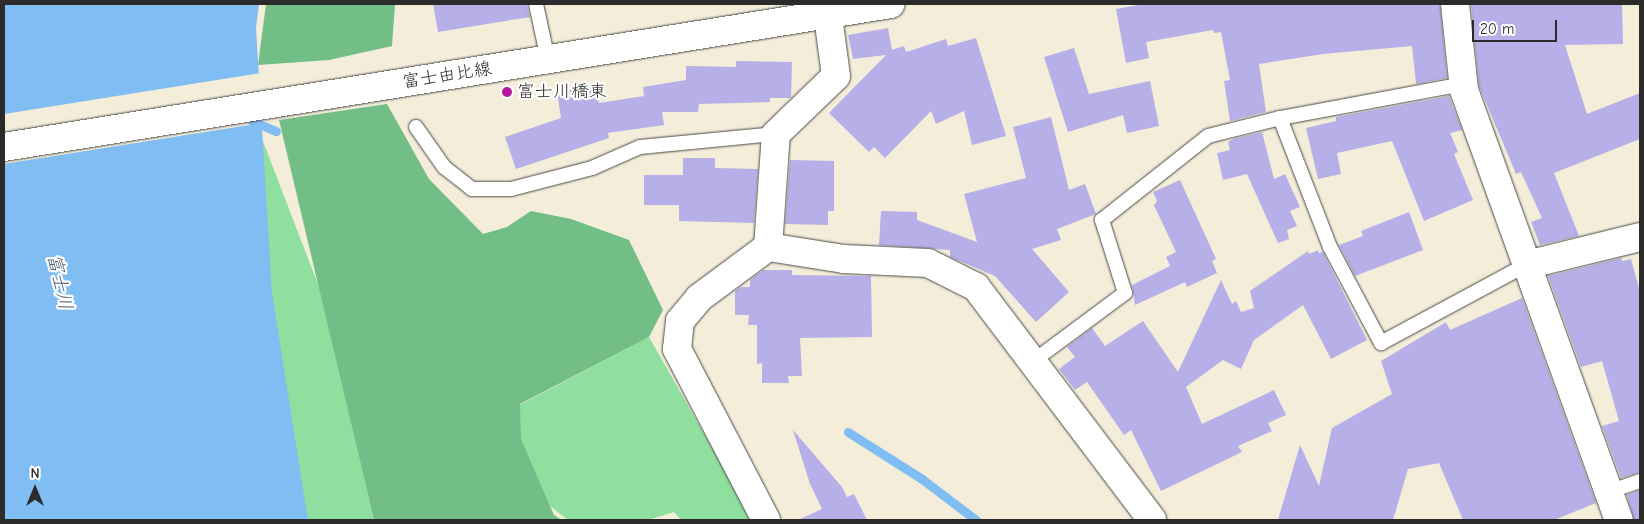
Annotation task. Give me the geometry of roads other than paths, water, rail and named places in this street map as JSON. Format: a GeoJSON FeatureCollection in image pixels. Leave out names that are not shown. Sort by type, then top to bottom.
{"type":"FeatureCollection","features":[{"type":"Feature","properties":{"kind":"street","name":"富士由比線"},"geometry":{"type":"LineString","coordinates":[[4,147],[548,60],[814,12],[891,4]]}},
{"type":"Feature","properties":{"kind":"street"},"geometry":{"type":"LineString","coordinates":[[1455,4],[1464,84],[1526,265],[1619,520]]}},
{"type":"Feature","properties":{"kind":"street"},"geometry":{"type":"LineString","coordinates":[[768,247],[776,134],[836,76],[814,12]]}},
{"type":"Feature","properties":{"kind":"street"},"geometry":{"type":"LineString","coordinates":[[1526,265],[1639,243]]}},
{"type":"Feature","properties":{"kind":"street"},"geometry":{"type":"LineString","coordinates":[[766,520],[677,349],[680,321],[699,298],[768,247],[844,259],[928,263],[976,286],[1152,520]]}},
{"type":"Feature","properties":{"kind":"lane"},"geometry":{"type":"LineString","coordinates":[[536,4],[548,60]]}},
{"type":"Feature","properties":{"kind":"lane"},"geometry":{"type":"LineString","coordinates":[[1032,362],[1125,293],[1102,220],[1208,136],[1280,118],[1464,84]]}},
{"type":"Feature","properties":{"kind":"lane"},"geometry":{"type":"LineString","coordinates":[[1280,118],[1330,247],[1381,343],[1526,265]]}},
{"type":"Feature","properties":{"kind":"lane"},"geometry":{"type":"LineString","coordinates":[[416,127],[444,167],[472,189],[512,189],[592,168],[640,147],[776,134]]}},
{"type":"Feature","properties":{"kind":"lane"},"geometry":{"type":"LineString","coordinates":[[1608,492],[1640,481]]}},
{"type":"Feature","properties":{"kind":"water","name":"富士川"},"geometry":{"type":"Polygon","coordinates":[[[4,4],[259,4],[256,28],[272,293],[308,520],[4,520],[4,4]]]}},
{"type":"Feature","properties":{"kind":"waterway"},"geometry":{"type":"LineString","coordinates":[[252,121],[276,131]]}},
{"type":"Feature","properties":{"kind":"waterway"},"geometry":{"type":"LineString","coordinates":[[848,432],[922,479],[976,520]]}},
{"type":"Feature","properties":{"kind":"place","name":"富士川橋東"},"geometry":{"type":"Point","coordinates":[507,92]}}]}
